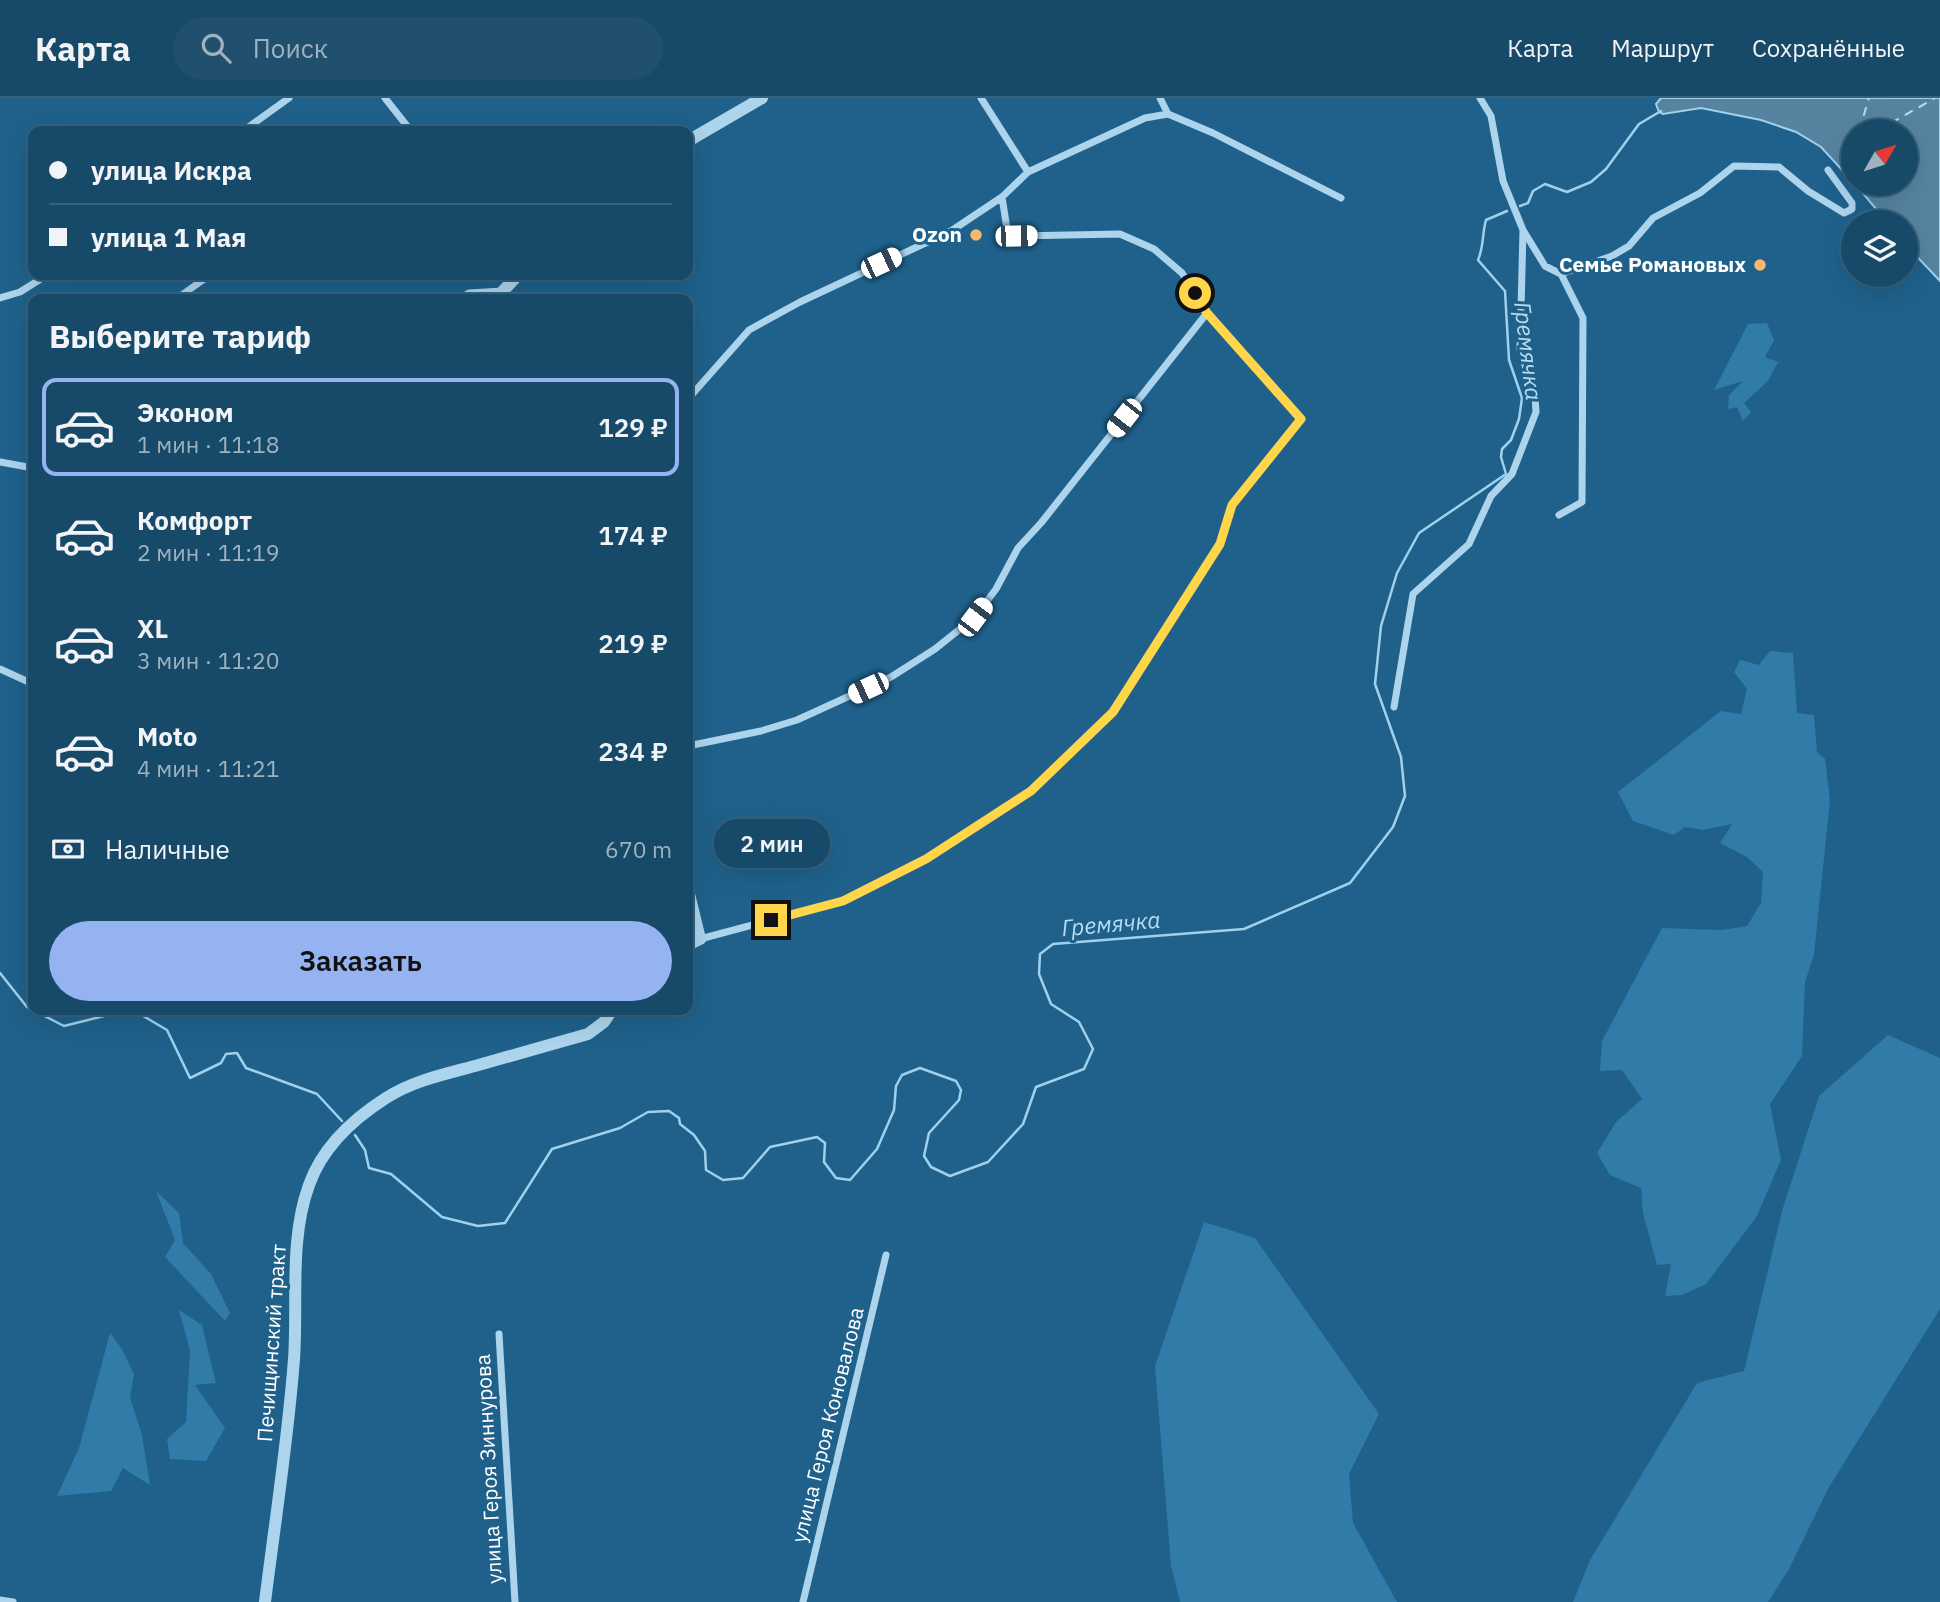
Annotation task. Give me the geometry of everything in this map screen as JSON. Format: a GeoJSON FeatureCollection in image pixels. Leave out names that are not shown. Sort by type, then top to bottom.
{"type":"FeatureCollection","features":[{"type":"Feature","properties":{"kind":"street"},"geometry":{"type":"LineString","coordinates":[[250,126],[289,98]]}},
{"type":"Feature","properties":{"kind":"street"},"geometry":{"type":"LineString","coordinates":[[385,98],[406,126]]}},
{"type":"Feature","properties":{"kind":"street"},"geometry":{"type":"LineString","coordinates":[[693,138],[762,98]]}},
{"type":"Feature","properties":{"kind":"street"},"geometry":{"type":"LineString","coordinates":[[981,98],[1028,172]]}},
{"type":"Feature","properties":{"kind":"street"},"geometry":{"type":"LineString","coordinates":[[1160,98],[1168,114]]}},
{"type":"Feature","properties":{"kind":"street"},"geometry":{"type":"LineString","coordinates":[[1481,98],[1490,116],[1503,181],[1522,230],[1545,266],[1561,274],[1583,317],[1582,502],[1559,515]]}},
{"type":"Feature","properties":{"kind":"street"},"geometry":{"type":"LineString","coordinates":[[693,393],[749,330],[800,302],[951,231],[1002,197],[1028,172],[1145,118],[1168,114],[1213,132],[1340,198]]}},
{"type":"Feature","properties":{"kind":"street"},"geometry":{"type":"LineString","coordinates":[[1561,274],[1612,256],[1629,246],[1653,218],[1700,193],[1734,166],[1779,167],[1808,191],[1844,212],[1849,211],[1852,209],[1852,203],[1828,170]]}},
{"type":"Feature","properties":{"kind":"street"},"geometry":{"type":"LineString","coordinates":[[694,942],[843,901],[926,859],[1031,791],[1113,712],[1220,544],[1232,505],[1301,419],[1207,313],[1182,273],[1154,249],[1119,234],[1016,236],[1007,229],[1002,197]]}},
{"type":"Feature","properties":{"kind":"street"},"geometry":{"type":"LineString","coordinates":[[1394,707],[1413,594],[1469,544],[1492,496],[1512,474],[1536,412],[1535,397],[1520,349],[1522,230]]}},
{"type":"Feature","properties":{"kind":"street"},"geometry":{"type":"LineString","coordinates":[[0,299],[20,292],[39,280]]}},
{"type":"Feature","properties":{"kind":"street"},"geometry":{"type":"LineString","coordinates":[[183,294],[203,280]]}},
{"type":"Feature","properties":{"kind":"street"},"geometry":{"type":"LineString","coordinates":[[467,294],[486,294]]}},
{"type":"Feature","properties":{"kind":"street"},"geometry":{"type":"LineString","coordinates":[[693,745],[761,731],[824,708],[891,677],[935,649],[975,617],[996,589],[1009,560],[1018,548],[1041,523],[1207,313]]}},
{"type":"Feature","properties":{"kind":"street"},"geometry":{"type":"LineString","coordinates":[[0,462],[28,467]]}},
{"type":"Feature","properties":{"kind":"street"},"geometry":{"type":"LineString","coordinates":[[0,669],[28,682]]}},
{"type":"Feature","properties":{"kind":"street","name":"Печищинский тракт"},"geometry":{"type":"LineString","coordinates":[[265,1602],[290,1404],[301,1213],[309,1184],[331,1146],[370,1109],[404,1088],[588,1034],[609,1015]]}},
{"type":"Feature","properties":{"kind":"street","name":"улица Героя Коновалова"},"geometry":{"type":"LineString","coordinates":[[803,1602],[886,1255]]}},
{"type":"Feature","properties":{"kind":"street","name":"улица Героя Зиннурова"},"geometry":{"type":"LineString","coordinates":[[499,1335],[515,1602]]}},
{"type":"Feature","properties":{"kind":"street"},"geometry":{"type":"LineString","coordinates":[[0,1600],[13,1602]]}},
{"type":"Feature","properties":{"kind":"shaded area"},"geometry":{"type":"Polygon","coordinates":[[[1661,98],[1940,98],[1940,281],[1918,258],[1918,210],[1877,210],[1865,196],[1918,196],[1918,119],[1841,119],[1841,169],[1821,147],[1796,132],[1761,120],[1701,108],[1663,114],[1659,112],[1656,104],[1661,98]]]}},
{"type":"Feature","properties":{"kind":"shaded area"},"geometry":{"type":"Polygon","coordinates":[[[1767,323],[1774,340],[1765,357],[1778,362],[1768,381],[1744,403],[1751,412],[1743,421],[1737,407],[1728,409],[1729,395],[1743,381],[1714,390],[1748,324],[1767,323]]]}},
{"type":"Feature","properties":{"kind":"shaded area"},"geometry":{"type":"Polygon","coordinates":[[[1770,651],[1793,653],[1797,713],[1814,715],[1817,752],[1825,759],[1830,800],[1814,955],[1805,982],[1802,1056],[1770,1104],[1781,1160],[1757,1216],[1706,1284],[1682,1295],[1665,1296],[1671,1264],[1657,1265],[1643,1213],[1641,1188],[1610,1175],[1597,1153],[1616,1122],[1642,1099],[1622,1070],[1600,1071],[1602,1041],[1662,928],[1722,930],[1747,926],[1761,903],[1763,872],[1747,857],[1720,843],[1732,824],[1703,830],[1685,827],[1674,835],[1633,821],[1618,792],[1721,711],[1741,714],[1747,689],[1734,672],[1740,660],[1759,665],[1770,651]]]}},
{"type":"Feature","properties":{"kind":"shaded area"},"geometry":{"type":"Polygon","coordinates":[[[1888,1035],[1940,1058],[1940,1309],[1829,1487],[1789,1569],[1768,1602],[1573,1602],[1590,1560],[1697,1383],[1744,1371],[1782,1211],[1819,1096],[1888,1035]]]}},
{"type":"Feature","properties":{"kind":"shaded area"},"geometry":{"type":"Polygon","coordinates":[[[156,1191],[179,1213],[183,1243],[211,1274],[230,1313],[225,1321],[165,1257],[175,1240],[156,1191]]]}},
{"type":"Feature","properties":{"kind":"shaded area"},"geometry":{"type":"Polygon","coordinates":[[[1204,1222],[1255,1238],[1379,1414],[1349,1474],[1353,1523],[1397,1602],[1180,1602],[1171,1566],[1155,1366],[1204,1222]]]}},
{"type":"Feature","properties":{"kind":"shaded area"},"geometry":{"type":"Polygon","coordinates":[[[179,1310],[202,1325],[216,1383],[195,1385],[225,1428],[206,1461],[170,1459],[167,1439],[186,1422],[190,1351],[179,1310]]]}},
{"type":"Feature","properties":{"kind":"shaded area"},"geometry":{"type":"Polygon","coordinates":[[[110,1333],[122,1349],[134,1374],[130,1397],[142,1435],[150,1485],[123,1468],[111,1491],[57,1496],[79,1448],[110,1333]]]}},
{"type":"Feature","properties":{"kind":"waterway","name":"Гремячка"},"geometry":{"type":"LineString","coordinates":[[1520,206],[1528,203],[1533,191],[1545,184],[1567,192],[1591,182],[1606,169],[1639,124],[1661,111]]}},
{"type":"Feature","properties":{"kind":"waterway","name":"Гремячка"},"geometry":{"type":"LineString","coordinates":[[355,1135],[365,1150],[369,1168],[391,1174],[442,1217],[478,1226],[505,1223],[552,1149],[620,1128],[648,1112],[669,1111],[679,1118],[680,1124],[694,1135],[705,1151],[706,1170],[723,1180],[743,1178],[770,1147],[817,1137],[825,1143],[824,1162],[836,1178],[850,1180],[877,1149],[894,1110],[896,1086],[902,1075],[920,1068],[956,1081],[961,1090],[959,1100],[929,1133],[924,1156],[931,1167],[950,1176],[988,1162],[1023,1124],[1036,1087],[1084,1069],[1093,1049],[1079,1022],[1051,1004],[1039,974],[1040,954],[1053,944],[1244,929],[1350,883],[1393,827],[1405,796],[1401,757],[1375,684],[1381,626],[1397,573],[1419,533],[1506,474],[1501,457],[1502,449],[1511,440],[1519,419],[1522,398],[1509,360],[1505,291],[1478,260],[1486,220],[1507,211]]}},
{"type":"Feature","properties":{"kind":"waterway","name":"Гремячка"},"geometry":{"type":"LineString","coordinates":[[0,973],[28,1008]]}},
{"type":"Feature","properties":{"kind":"waterway","name":"Гремячка"},"geometry":{"type":"LineString","coordinates":[[43,1015],[64,1026],[108,1015]]}},
{"type":"Feature","properties":{"kind":"waterway","name":"Гремячка"},"geometry":{"type":"LineString","coordinates":[[142,1015],[167,1030],[190,1078],[221,1063],[226,1054],[237,1053],[246,1068],[317,1094],[342,1121]]}},
{"type":"Feature","properties":{"kind":"ferry route"},"geometry":{"type":"LineString","coordinates":[[1863,119],[1869,98]]}},
{"type":"Feature","properties":{"kind":"ferry route"},"geometry":{"type":"LineString","coordinates":[[1898,119],[1935,98]]}},
{"type":"Feature","properties":{"kind":"place","name":"Ozon"},"geometry":{"type":"Point","coordinates":[976,235]}},
{"type":"Feature","properties":{"kind":"place","name":"Семье Романовых"},"geometry":{"type":"Point","coordinates":[1760,265]}},
{"type":"Feature","properties":{"kind":"route"},"geometry":{"type":"LineString","coordinates":[[771,920],[843,901],[926,859],[1031,791],[1113,712],[1220,544],[1232,505],[1301,419],[1207,313],[1195,293]]}}]}
